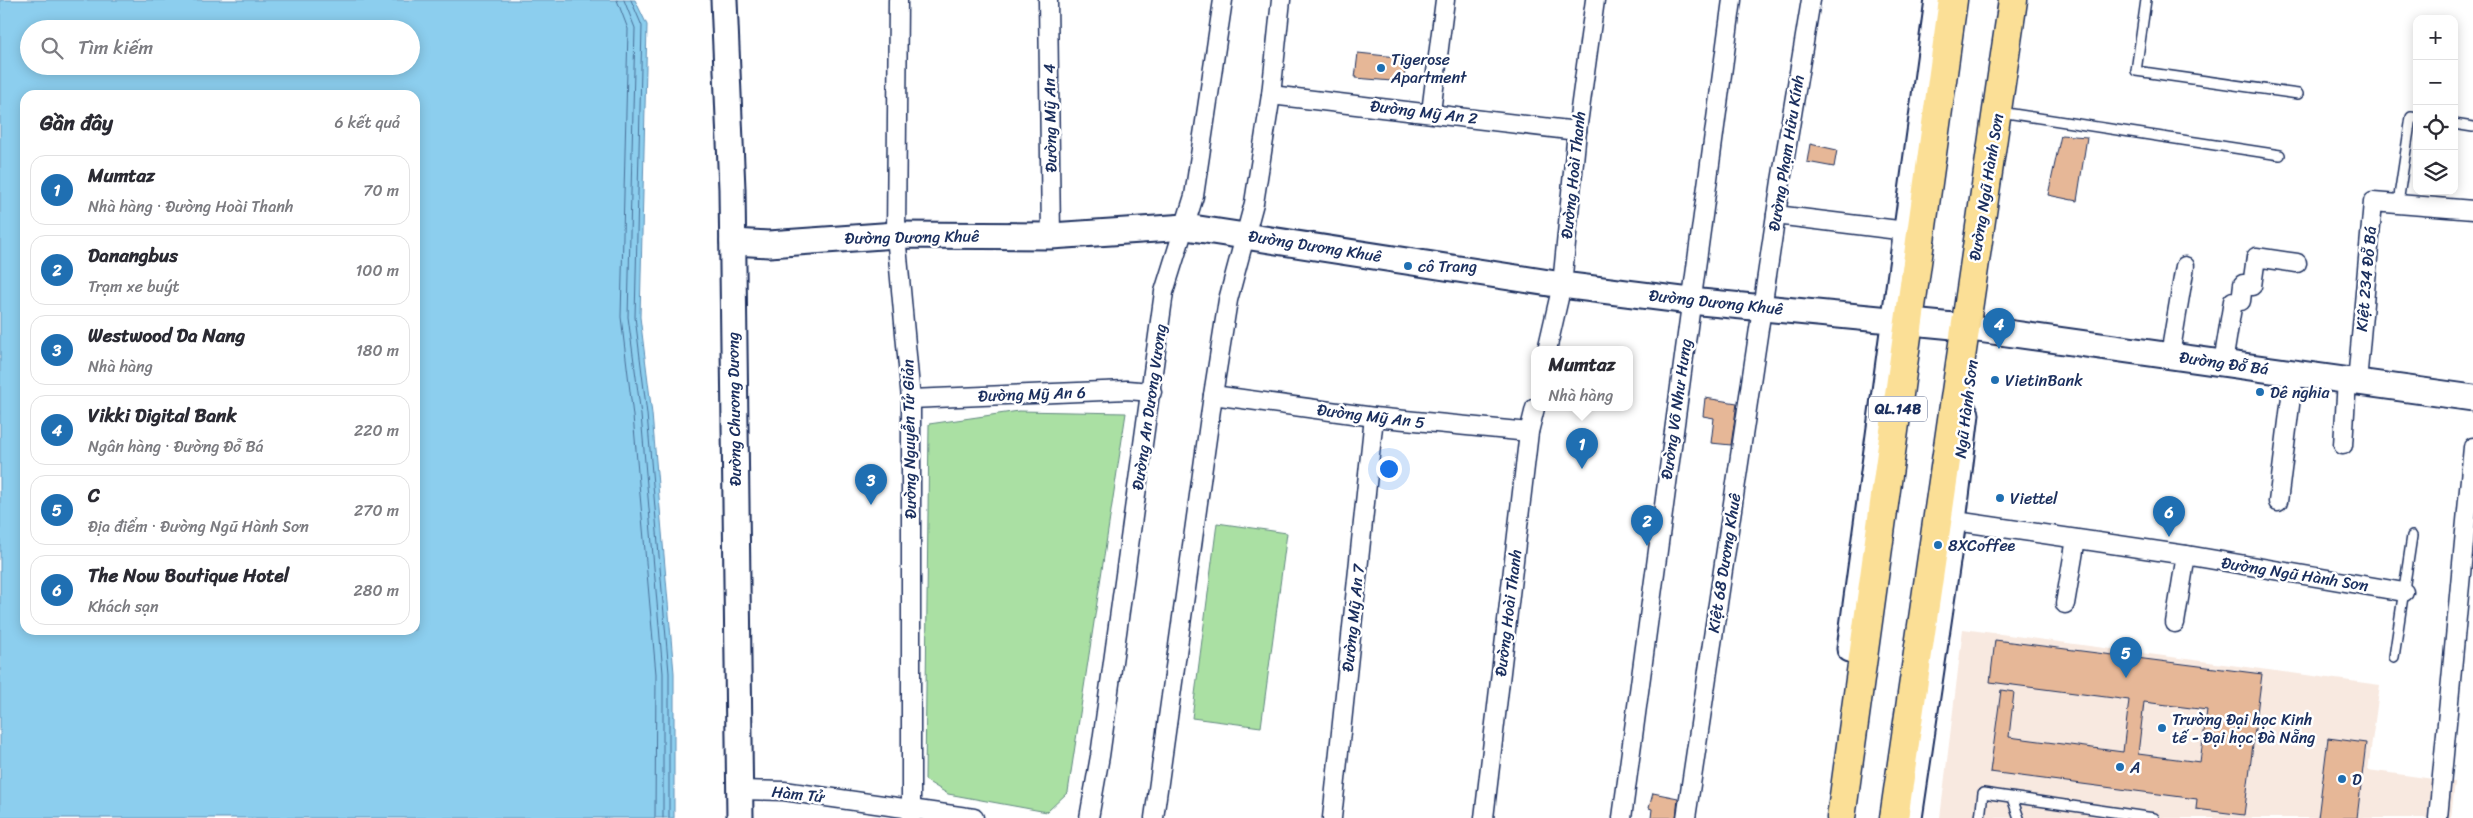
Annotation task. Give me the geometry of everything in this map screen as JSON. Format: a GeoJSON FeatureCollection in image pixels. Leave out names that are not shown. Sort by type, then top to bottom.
{"type":"FeatureCollection","features":[{"type":"Feature","properties":{"kind":"highway","name":"QL.14B"},"geometry":{"type":"LineString","coordinates":[[1841,818],[1902,321],[1921,220],[1953,0]]}},
{"type":"Feature","properties":{"kind":"highway","name":"Đường Ngũ Hành Sơn"},"geometry":{"type":"LineString","coordinates":[[1958,373],[1970,327],[2003,113],[2013,0]]}},
{"type":"Feature","properties":{"kind":"highway","name":"Ngũ Hành Sơn"},"geometry":{"type":"LineString","coordinates":[[1894,818],[1946,520],[1958,373]]}},
{"type":"Feature","properties":{"kind":"main road","name":"Đường Chương Dương"},"geometry":{"type":"LineString","coordinates":[[724,0],[732,189],[740,818]]}},
{"type":"Feature","properties":{"kind":"main road"},"geometry":{"type":"LineString","coordinates":[[1827,818],[1902,321],[1906,231],[1938,0]]}},
{"type":"Feature","properties":{"kind":"main road"},"geometry":{"type":"LineString","coordinates":[[2003,113],[2026,0]]}},
{"type":"Feature","properties":{"kind":"main road","name":"Đường Dương Khuê"},"geometry":{"type":"LineString","coordinates":[[733,242],[769,244],[896,235],[1051,236],[1186,227],[1562,284],[1690,300],[1970,327]]}},
{"type":"Feature","properties":{"kind":"main road","name":"Đường Đỗ Bá"},"geometry":{"type":"LineString","coordinates":[[1970,327],[2473,398]]}},
{"type":"Feature","properties":{"kind":"main road","name":"Ngũ Hành Sơn"},"geometry":{"type":"LineString","coordinates":[[1909,818],[1970,327]]}},
{"type":"Feature","properties":{"kind":"street","name":"Đường Nguyễn Tử Giản"},"geometry":{"type":"LineString","coordinates":[[898,0],[896,235],[911,399],[911,814]]}},
{"type":"Feature","properties":{"kind":"street","name":"Đường Mỹ An 4"},"geometry":{"type":"LineString","coordinates":[[1048,0],[1051,236]]}},
{"type":"Feature","properties":{"kind":"street","name":"Đường An Dương Vương"},"geometry":{"type":"LineString","coordinates":[[1089,818],[1100,756],[1152,392],[1164,292],[1186,227],[1194,196],[1223,0]]}},
{"type":"Feature","properties":{"kind":"street"},"geometry":{"type":"LineString","coordinates":[[1154,818],[1213,395],[1228,300],[1254,202],[1272,95],[1281,0]]}},
{"type":"Feature","properties":{"kind":"street"},"geometry":{"type":"LineString","coordinates":[[1431,112],[1445,0]]}},
{"type":"Feature","properties":{"kind":"street","name":"Đường Hoài Thanh"},"geometry":{"type":"LineString","coordinates":[[1549,346],[1562,284],[1577,131],[1595,0]]}},
{"type":"Feature","properties":{"kind":"street","name":"Đường Võ Như Hưng"},"geometry":{"type":"LineString","coordinates":[[1622,818],[1690,300],[1732,0]]}},
{"type":"Feature","properties":{"kind":"street","name":"Đường Phạm Hữu Kính"},"geometry":{"type":"LineString","coordinates":[[1763,307],[1811,0]]}},
{"type":"Feature","properties":{"kind":"street","name":"Đường Mỹ An 2"},"geometry":{"type":"LineString","coordinates":[[1272,95],[1431,112],[1577,131]]}},
{"type":"Feature","properties":{"kind":"street","name":"Kiệt 234 Đỗ Bá"},"geometry":{"type":"LineString","coordinates":[[2352,381],[2373,202],[2473,210]]}},
{"type":"Feature","properties":{"kind":"street"},"geometry":{"type":"LineString","coordinates":[[1776,216],[1906,231]]}},
{"type":"Feature","properties":{"kind":"street"},"geometry":{"type":"LineString","coordinates":[[2223,363],[2233,300],[2241,301],[2243,284],[2252,286],[2256,257],[2297,263]]}},
{"type":"Feature","properties":{"kind":"street"},"geometry":{"type":"LineString","coordinates":[[2170,355],[2184,266]]}},
{"type":"Feature","properties":{"kind":"street","name":"Kiệt 68 Dương Khuê"},"geometry":{"type":"LineString","coordinates":[[1686,818],[1763,307]]}},
{"type":"Feature","properties":{"kind":"street"},"geometry":{"type":"LineString","coordinates":[[2278,502],[2294,373]]}},
{"type":"Feature","properties":{"kind":"street"},"geometry":{"type":"LineString","coordinates":[[2344,445],[2352,381]]}},
{"type":"Feature","properties":{"kind":"street","name":"Đường Mỹ An 6"},"geometry":{"type":"LineString","coordinates":[[911,399],[1127,390],[1152,392]]}},
{"type":"Feature","properties":{"kind":"street","name":"Đường Mỹ An 5"},"geometry":{"type":"LineString","coordinates":[[1213,395],[1374,418],[1529,432]]}},
{"type":"Feature","properties":{"kind":"street","name":"Đường Hoài Thanh"},"geometry":{"type":"LineString","coordinates":[[1484,818],[1529,432],[1534,411]]}},
{"type":"Feature","properties":{"kind":"street","name":"Đường Mỹ An 7"},"geometry":{"type":"LineString","coordinates":[[1332,818],[1374,418]]}},
{"type":"Feature","properties":{"kind":"street"},"geometry":{"type":"LineString","coordinates":[[2438,818],[2470,506],[2473,447]]}},
{"type":"Feature","properties":{"kind":"street","name":"Đường Ngũ Hành Sơn"},"geometry":{"type":"LineString","coordinates":[[1946,520],[2186,556],[2404,592]]}},
{"type":"Feature","properties":{"kind":"street"},"geometry":{"type":"LineString","coordinates":[[2065,604],[2076,539]]}},
{"type":"Feature","properties":{"kind":"street"},"geometry":{"type":"LineString","coordinates":[[2175,623],[2186,556]]}},
{"type":"Feature","properties":{"kind":"street","name":"Hàm Tử"},"geometry":{"type":"LineString","coordinates":[[740,790],[784,791],[911,814],[974,818]]}},
{"type":"Feature","properties":{"kind":"lane"},"geometry":{"type":"LineString","coordinates":[[2146,0],[2136,71],[2298,94]]}},
{"type":"Feature","properties":{"kind":"lane"},"geometry":{"type":"LineString","coordinates":[[2003,113],[2280,155]]}},
{"type":"Feature","properties":{"kind":"lane"},"geometry":{"type":"LineString","coordinates":[[2398,203],[2411,117],[2413,117]]}},
{"type":"Feature","properties":{"kind":"lane"},"geometry":{"type":"LineString","coordinates":[[2458,124],[2473,126]]}},
{"type":"Feature","properties":{"kind":"lane"},"geometry":{"type":"LineString","coordinates":[[2394,657],[2412,536]]}},
{"type":"Feature","properties":{"kind":"lane"},"geometry":{"type":"LineString","coordinates":[[1980,818],[1983,794],[2152,818]]}},
{"type":"Feature","properties":{"kind":"lane"},"geometry":{"type":"LineString","coordinates":[[2012,798],[2019,818]]}},
{"type":"Feature","properties":{"kind":"shaded area","name":"Trường Đại học Kinh tế - Đại học Đà Nẵng"},"geometry":{"type":"Polygon","coordinates":[[[1963,629],[2380,685],[2368,770],[2455,782],[2451,818],[1940,818],[1963,629]]]}},
{"type":"Feature","properties":{"kind":"green space"},"geometry":{"type":"Polygon","coordinates":[[[1019,411],[1126,413],[1068,792],[1047,812],[948,794],[925,780],[929,424],[1019,411]]]}},
{"type":"Feature","properties":{"kind":"green space"},"geometry":{"type":"Polygon","coordinates":[[[1217,523],[1287,533],[1261,727],[1192,718],[1217,523]]]}},
{"type":"Feature","properties":{"kind":"water"},"geometry":{"type":"Polygon","coordinates":[[[0,0],[635,0],[647,25],[640,317],[652,414],[674,673],[674,818],[0,818],[0,0]]]}},
{"type":"Feature","properties":{"kind":"building","name":"Tigerose Apartment"},"geometry":{"type":"Polygon","coordinates":[[[1358,53],[1406,58],[1404,82],[1355,78],[1358,53]]]}},
{"type":"Feature","properties":{"kind":"building"},"geometry":{"type":"Polygon","coordinates":[[[2061,135],[2087,137],[2077,201],[2048,195],[2061,135]]]}},
{"type":"Feature","properties":{"kind":"building"},"geometry":{"type":"Polygon","coordinates":[[[1810,144],[1837,150],[1834,167],[1807,162],[1810,144]]]}},
{"type":"Feature","properties":{"kind":"building"},"geometry":{"type":"Polygon","coordinates":[[[1705,398],[1737,403],[1731,445],[1711,443],[1714,418],[1703,416],[1705,398]]]}},
{"type":"Feature","properties":{"kind":"building"},"geometry":{"type":"Polygon","coordinates":[[[1995,640],[2262,674],[2244,815],[2196,809],[2197,799],[1990,772],[2001,690],[2014,692],[2009,737],[2123,752],[2129,700],[1990,682],[1995,640]],[[2144,702],[2138,754],[2200,762],[2207,710],[2144,702]]]}},
{"type":"Feature","properties":{"kind":"building","name":"D"},"geometry":{"type":"Polygon","coordinates":[[[2328,738],[2366,743],[2357,818],[2318,818],[2328,738]]]}},
{"type":"Feature","properties":{"kind":"building"},"geometry":{"type":"Polygon","coordinates":[[[1653,793],[1678,798],[1676,818],[1651,818],[1652,809],[1649,808],[1653,793]]]}},
{"type":"Feature","properties":{"kind":"place","name":"Tigerose Apartment"},"geometry":{"type":"Point","coordinates":[1381,68]}},
{"type":"Feature","properties":{"kind":"place","name":"cô Trang"},"geometry":{"type":"Point","coordinates":[1408,266]}},
{"type":"Feature","properties":{"kind":"place","name":"Vikki Digital Bank"},"geometry":{"type":"Point","coordinates":[1999,349]}},
{"type":"Feature","properties":{"kind":"place","name":"VietinBank"},"geometry":{"type":"Point","coordinates":[1995,380]}},
{"type":"Feature","properties":{"kind":"place","name":"Dê nghia"},"geometry":{"type":"Point","coordinates":[2260,392]}},
{"type":"Feature","properties":{"kind":"place","name":"Mumtaz"},"geometry":{"type":"Point","coordinates":[1582,469]}},
{"type":"Feature","properties":{"kind":"place","name":"Viettel"},"geometry":{"type":"Point","coordinates":[2000,498]}},
{"type":"Feature","properties":{"kind":"place","name":"Westwood Da Nang"},"geometry":{"type":"Point","coordinates":[871,505]}},
{"type":"Feature","properties":{"kind":"place","name":"The Now Boutique Hotel"},"geometry":{"type":"Point","coordinates":[2169,537]}},
{"type":"Feature","properties":{"kind":"place","name":"8XCoffee"},"geometry":{"type":"Point","coordinates":[1938,545]}},
{"type":"Feature","properties":{"kind":"place","name":"Danangbus"},"geometry":{"type":"Point","coordinates":[1647,546]}},
{"type":"Feature","properties":{"kind":"place","name":"C"},"geometry":{"type":"Point","coordinates":[2126,678]}},
{"type":"Feature","properties":{"kind":"place","name":"Trường Đại học Kinh tế - Đại học Đà Nẵng"},"geometry":{"type":"Point","coordinates":[2162,728]}},
{"type":"Feature","properties":{"kind":"place","name":"A"},"geometry":{"type":"Point","coordinates":[2120,767]}},
{"type":"Feature","properties":{"kind":"place","name":"D"},"geometry":{"type":"Point","coordinates":[2342,779]}}]}
